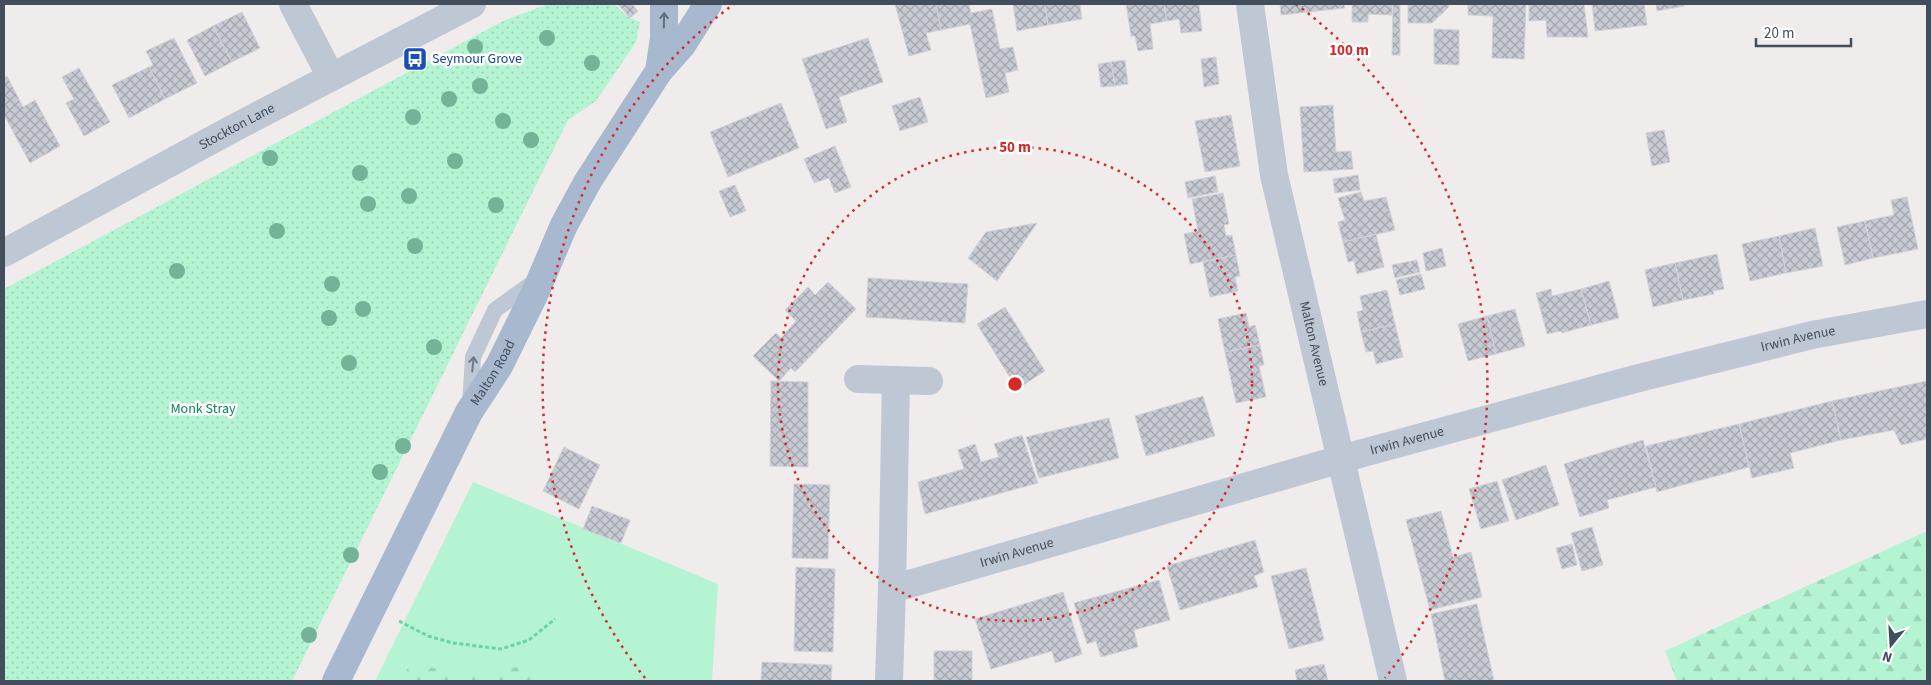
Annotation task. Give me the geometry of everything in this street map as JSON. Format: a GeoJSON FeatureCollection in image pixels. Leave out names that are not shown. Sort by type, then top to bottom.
{"type":"FeatureCollection","features":[{"type":"Feature","properties":{"kind":"main road","name":"Malton Road"},"geometry":{"type":"LineString","coordinates":[[659,71],[664,38],[664,4]]}},
{"type":"Feature","properties":{"kind":"main road","name":"Malton Road"},"geometry":{"type":"LineString","coordinates":[[336,681],[469,412],[499,366],[564,225],[588,181],[659,71],[682,45],[708,5]]}},
{"type":"Feature","properties":{"kind":"street"},"geometry":{"type":"LineString","coordinates":[[293,4],[331,77]]}},
{"type":"Feature","properties":{"kind":"street","name":"Stockton Lane"},"geometry":{"type":"LineString","coordinates":[[4,253],[234,128],[472,4]]}},
{"type":"Feature","properties":{"kind":"street","name":"Malton Avenue"},"geometry":{"type":"LineString","coordinates":[[1250,4],[1274,174],[1393,681]]}},
{"type":"Feature","properties":{"kind":"street","name":"Irwin Avenue"},"geometry":{"type":"LineString","coordinates":[[892,589],[1341,459],[1654,374],[1812,336],[1927,314]]}},
{"type":"Feature","properties":{"kind":"street"},"geometry":{"type":"LineString","coordinates":[[858,379],[929,381]]}},
{"type":"Feature","properties":{"kind":"street"},"geometry":{"type":"LineString","coordinates":[[889,681],[896,380]]}},
{"type":"Feature","properties":{"kind":"path"},"geometry":{"type":"LineString","coordinates":[[371,610],[428,636],[453,643],[501,650],[529,640],[555,619]]}},
{"type":"Feature","properties":{"kind":"green space","name":"Monk Stray"},"geometry":{"type":"Polygon","coordinates":[[[548,4],[614,4],[627,16],[640,22],[636,42],[596,101],[568,120],[292,681],[4,681],[4,289],[503,21],[548,4]]]}},
{"type":"Feature","properties":{"kind":"green space"},"geometry":{"type":"Polygon","coordinates":[[[473,482],[718,584],[712,681],[375,681],[473,482]]]}},
{"type":"Feature","properties":{"kind":"green space"},"geometry":{"type":"Polygon","coordinates":[[[1927,531],[1927,681],[1677,681],[1665,651],[1927,531]]]}},
{"type":"Feature","properties":{"kind":"green space"},"geometry":{"type":"Polygon","coordinates":[[[410,664],[478,675],[521,666],[537,681],[401,681],[410,664]]]}},
{"type":"Feature","properties":{"kind":"building"},"geometry":{"type":"Polygon","coordinates":[[[618,4],[632,4],[638,11],[630,18],[618,4]]]}},
{"type":"Feature","properties":{"kind":"building"},"geometry":{"type":"Polygon","coordinates":[[[895,4],[936,4],[941,30],[926,33],[931,50],[909,56],[895,4]]]}},
{"type":"Feature","properties":{"kind":"building"},"geometry":{"type":"Polygon","coordinates":[[[936,4],[969,4],[971,13],[992,9],[1000,49],[1013,47],[1018,70],[1005,73],[1009,92],[986,98],[970,24],[941,30],[936,4]]]}},
{"type":"Feature","properties":{"kind":"building"},"geometry":{"type":"Polygon","coordinates":[[[1013,4],[1045,4],[1048,25],[1017,31],[1013,4]]]}},
{"type":"Feature","properties":{"kind":"building"},"geometry":{"type":"Polygon","coordinates":[[[1045,4],[1080,4],[1082,19],[1048,25],[1045,4]]]}},
{"type":"Feature","properties":{"kind":"building"},"geometry":{"type":"Polygon","coordinates":[[[1126,4],[1164,4],[1167,21],[1150,24],[1153,49],[1138,51],[1135,36],[1131,36],[1126,4]]]}},
{"type":"Feature","properties":{"kind":"building"},"geometry":{"type":"Polygon","coordinates":[[[1164,4],[1199,4],[1202,31],[1181,33],[1179,19],[1167,21],[1164,4]]]}},
{"type":"Feature","properties":{"kind":"building"},"geometry":{"type":"Polygon","coordinates":[[[1280,4],[1344,4],[1345,8],[1281,15],[1280,4]]]}},
{"type":"Feature","properties":{"kind":"building"},"geometry":{"type":"Polygon","coordinates":[[[1352,4],[1392,4],[1392,15],[1368,14],[1368,22],[1352,22],[1352,4]]]}},
{"type":"Feature","properties":{"kind":"building"},"geometry":{"type":"Polygon","coordinates":[[[1393,4],[1400,4],[1400,55],[1392,55],[1393,4]]]}},
{"type":"Feature","properties":{"kind":"building"},"geometry":{"type":"Polygon","coordinates":[[[1408,4],[1449,4],[1448,8],[1432,23],[1408,23],[1408,4]]]}},
{"type":"Feature","properties":{"kind":"building"},"geometry":{"type":"Polygon","coordinates":[[[1468,4],[1526,4],[1524,59],[1492,58],[1493,16],[1468,15],[1468,4]]]}},
{"type":"Feature","properties":{"kind":"building"},"geometry":{"type":"Polygon","coordinates":[[[1529,4],[1584,4],[1588,37],[1547,37],[1546,20],[1529,21],[1529,4]]]}},
{"type":"Feature","properties":{"kind":"building"},"geometry":{"type":"Polygon","coordinates":[[[1592,4],[1644,4],[1647,25],[1595,31],[1592,4]]]}},
{"type":"Feature","properties":{"kind":"building"},"geometry":{"type":"Polygon","coordinates":[[[1656,4],[1684,4],[1684,6],[1657,11],[1656,4]]]}},
{"type":"Feature","properties":{"kind":"building"},"geometry":{"type":"Polygon","coordinates":[[[242,12],[260,48],[232,62],[213,26],[242,12]]]}},
{"type":"Feature","properties":{"kind":"building"},"geometry":{"type":"Polygon","coordinates":[[[213,26],[232,62],[205,76],[187,40],[213,26]]]}},
{"type":"Feature","properties":{"kind":"building"},"geometry":{"type":"Polygon","coordinates":[[[1434,29],[1459,30],[1459,65],[1434,64],[1434,29]]]}},
{"type":"Feature","properties":{"kind":"building"},"geometry":{"type":"Polygon","coordinates":[[[174,38],[197,83],[165,99],[149,67],[153,65],[146,51],[174,38]]]}},
{"type":"Feature","properties":{"kind":"building"},"geometry":{"type":"Polygon","coordinates":[[[868,38],[883,82],[839,97],[847,122],[826,129],[802,59],[868,38]]]}},
{"type":"Feature","properties":{"kind":"building"},"geometry":{"type":"Polygon","coordinates":[[[1216,57],[1219,84],[1204,87],[1201,59],[1216,57]]]}},
{"type":"Feature","properties":{"kind":"building"},"geometry":{"type":"Polygon","coordinates":[[[1125,60],[1128,84],[1115,86],[1111,62],[1125,60]]]}},
{"type":"Feature","properties":{"kind":"building"},"geometry":{"type":"Polygon","coordinates":[[[1111,62],[1115,86],[1101,87],[1098,64],[1111,62]]]}},
{"type":"Feature","properties":{"kind":"building"},"geometry":{"type":"Polygon","coordinates":[[[149,67],[165,99],[129,118],[112,85],[149,67]]]}},
{"type":"Feature","properties":{"kind":"building"},"geometry":{"type":"Polygon","coordinates":[[[79,68],[110,122],[84,136],[66,103],[74,99],[62,77],[79,68]]]}},
{"type":"Feature","properties":{"kind":"building"},"geometry":{"type":"Polygon","coordinates":[[[7,76],[23,107],[35,100],[60,146],[30,163],[4,115],[4,78],[7,76]]]}},
{"type":"Feature","properties":{"kind":"building"},"geometry":{"type":"Polygon","coordinates":[[[920,97],[928,122],[900,131],[892,106],[920,97]]]}},
{"type":"Feature","properties":{"kind":"building"},"geometry":{"type":"Polygon","coordinates":[[[781,103],[799,148],[728,177],[710,132],[781,103]]]}},
{"type":"Feature","properties":{"kind":"building"},"geometry":{"type":"Polygon","coordinates":[[[1333,105],[1336,152],[1351,151],[1353,169],[1304,172],[1300,107],[1333,105]]]}},
{"type":"Feature","properties":{"kind":"building"},"geometry":{"type":"Polygon","coordinates":[[[1231,115],[1240,166],[1205,172],[1195,121],[1231,115]]]}},
{"type":"Feature","properties":{"kind":"building"},"geometry":{"type":"Polygon","coordinates":[[[1664,130],[1670,162],[1652,166],[1646,133],[1664,130]]]}},
{"type":"Feature","properties":{"kind":"building"},"geometry":{"type":"Polygon","coordinates":[[[835,146],[851,187],[835,193],[829,178],[814,183],[804,159],[835,146]]]}},
{"type":"Feature","properties":{"kind":"building"},"geometry":{"type":"Polygon","coordinates":[[[1358,175],[1360,190],[1335,193],[1333,179],[1358,175]]]}},
{"type":"Feature","properties":{"kind":"building"},"geometry":{"type":"Polygon","coordinates":[[[1215,176],[1218,192],[1188,198],[1185,182],[1215,176]]]}},
{"type":"Feature","properties":{"kind":"building"},"geometry":{"type":"Polygon","coordinates":[[[735,185],[746,211],[730,217],[719,191],[735,185]]]}},
{"type":"Feature","properties":{"kind":"building"},"geometry":{"type":"Polygon","coordinates":[[[1361,192],[1364,201],[1386,197],[1395,230],[1343,242],[1338,222],[1345,220],[1338,198],[1361,192]]]}},
{"type":"Feature","properties":{"kind":"building"},"geometry":{"type":"Polygon","coordinates":[[[1223,193],[1229,224],[1224,225],[1226,236],[1232,235],[1236,255],[1190,264],[1184,234],[1198,231],[1192,199],[1223,193]]]}},
{"type":"Feature","properties":{"kind":"building"},"geometry":{"type":"Polygon","coordinates":[[[1907,197],[1918,249],[1873,258],[1865,221],[1894,215],[1891,200],[1907,197]]]}},
{"type":"Feature","properties":{"kind":"building"},"geometry":{"type":"Polygon","coordinates":[[[1865,221],[1873,258],[1845,265],[1837,227],[1865,221]]]}},
{"type":"Feature","properties":{"kind":"building"},"geometry":{"type":"Polygon","coordinates":[[[1037,223],[997,281],[968,258],[986,232],[1037,223]]]}},
{"type":"Feature","properties":{"kind":"building"},"geometry":{"type":"Polygon","coordinates":[[[1815,228],[1823,266],[1786,273],[1779,236],[1815,228]]]}},
{"type":"Feature","properties":{"kind":"building"},"geometry":{"type":"Polygon","coordinates":[[[1376,234],[1384,267],[1357,274],[1354,261],[1348,262],[1343,242],[1376,234]]]}},
{"type":"Feature","properties":{"kind":"building"},"geometry":{"type":"Polygon","coordinates":[[[1779,236],[1786,273],[1750,281],[1742,244],[1779,236]]]}},
{"type":"Feature","properties":{"kind":"building"},"geometry":{"type":"Polygon","coordinates":[[[1442,248],[1446,266],[1426,271],[1423,253],[1442,248]]]}},
{"type":"Feature","properties":{"kind":"building"},"geometry":{"type":"Polygon","coordinates":[[[1717,254],[1724,289],[1713,291],[1714,294],[1683,300],[1675,263],[1717,254]]]}},
{"type":"Feature","properties":{"kind":"building"},"geometry":{"type":"Polygon","coordinates":[[[1236,255],[1240,276],[1235,277],[1238,291],[1210,297],[1203,262],[1236,255]]]}},
{"type":"Feature","properties":{"kind":"building"},"geometry":{"type":"Polygon","coordinates":[[[1417,260],[1420,272],[1395,278],[1392,265],[1417,260]]]}},
{"type":"Feature","properties":{"kind":"building"},"geometry":{"type":"Polygon","coordinates":[[[1675,263],[1683,300],[1653,307],[1645,270],[1675,263]]]}},
{"type":"Feature","properties":{"kind":"building"},"geometry":{"type":"Polygon","coordinates":[[[1421,274],[1425,289],[1400,295],[1396,280],[1421,274]]]}},
{"type":"Feature","properties":{"kind":"building"},"geometry":{"type":"Polygon","coordinates":[[[868,278],[968,284],[965,323],[866,317],[868,278]]]}},
{"type":"Feature","properties":{"kind":"building"},"geometry":{"type":"Polygon","coordinates":[[[1609,281],[1619,318],[1591,325],[1581,289],[1609,281]]]}},
{"type":"Feature","properties":{"kind":"building"},"geometry":{"type":"Polygon","coordinates":[[[828,282],[856,309],[795,372],[791,368],[779,381],[753,356],[776,333],[781,338],[796,321],[785,310],[808,287],[815,295],[828,282]]]}},
{"type":"Feature","properties":{"kind":"building"},"geometry":{"type":"Polygon","coordinates":[[[1551,289],[1552,296],[1581,289],[1591,325],[1562,333],[1561,331],[1547,334],[1536,293],[1551,289]]]}},
{"type":"Feature","properties":{"kind":"building"},"geometry":{"type":"Polygon","coordinates":[[[1387,290],[1395,324],[1361,332],[1357,312],[1363,310],[1360,296],[1387,290]]]}},
{"type":"Feature","properties":{"kind":"building"},"geometry":{"type":"Polygon","coordinates":[[[1005,307],[1045,371],[1017,389],[977,324],[1005,307]]]}},
{"type":"Feature","properties":{"kind":"building"},"geometry":{"type":"Polygon","coordinates":[[[1515,309],[1525,346],[1496,354],[1487,316],[1515,309]]]}},
{"type":"Feature","properties":{"kind":"building"},"geometry":{"type":"Polygon","coordinates":[[[1246,313],[1249,327],[1255,325],[1260,345],[1225,352],[1218,319],[1246,313]]]}},
{"type":"Feature","properties":{"kind":"building"},"geometry":{"type":"Polygon","coordinates":[[[1487,316],[1496,354],[1468,361],[1458,324],[1487,316]]]}},
{"type":"Feature","properties":{"kind":"building"},"geometry":{"type":"Polygon","coordinates":[[[1395,324],[1403,357],[1376,364],[1373,351],[1366,352],[1361,332],[1395,324]]]}},
{"type":"Feature","properties":{"kind":"building"},"geometry":{"type":"Polygon","coordinates":[[[1260,345],[1264,365],[1259,366],[1266,397],[1236,403],[1225,352],[1260,345]]]}},
{"type":"Feature","properties":{"kind":"building"},"geometry":{"type":"Polygon","coordinates":[[[771,381],[808,382],[808,467],[770,466],[771,381]]]}},
{"type":"Feature","properties":{"kind":"building"},"geometry":{"type":"Polygon","coordinates":[[[1927,381],[1927,439],[1901,445],[1894,430],[1841,440],[1832,401],[1927,381]]]}},
{"type":"Feature","properties":{"kind":"building"},"geometry":{"type":"Polygon","coordinates":[[[1203,396],[1215,436],[1146,456],[1135,416],[1203,396]]]}},
{"type":"Feature","properties":{"kind":"building"},"geometry":{"type":"Polygon","coordinates":[[[1832,401],[1841,440],[1790,453],[1794,468],[1752,478],[1739,424],[1832,401]]]}},
{"type":"Feature","properties":{"kind":"building"},"geometry":{"type":"Polygon","coordinates":[[[1109,418],[1119,458],[1039,478],[1026,437],[1109,418]]]}},
{"type":"Feature","properties":{"kind":"building"},"geometry":{"type":"Polygon","coordinates":[[[1739,424],[1749,467],[1657,492],[1646,446],[1739,424]]]}},
{"type":"Feature","properties":{"kind":"building"},"geometry":{"type":"Polygon","coordinates":[[[1022,435],[1038,483],[925,514],[918,482],[964,469],[958,450],[975,444],[981,462],[999,457],[994,444],[1022,435]]]}},
{"type":"Feature","properties":{"kind":"building"},"geometry":{"type":"Polygon","coordinates":[[[1643,440],[1656,487],[1607,500],[1609,508],[1580,517],[1564,464],[1643,440]]]}},
{"type":"Feature","properties":{"kind":"building"},"geometry":{"type":"Polygon","coordinates":[[[564,447],[600,465],[579,509],[543,491],[564,447]]]}},
{"type":"Feature","properties":{"kind":"building"},"geometry":{"type":"Polygon","coordinates":[[[1546,465],[1559,505],[1516,520],[1502,480],[1546,465]]]}},
{"type":"Feature","properties":{"kind":"building"},"geometry":{"type":"Polygon","coordinates":[[[1497,481],[1509,521],[1481,529],[1469,489],[1497,481]]]}},
{"type":"Feature","properties":{"kind":"building"},"geometry":{"type":"Polygon","coordinates":[[[794,484],[830,485],[828,559],[792,558],[794,484]]]}},
{"type":"Feature","properties":{"kind":"building"},"geometry":{"type":"Polygon","coordinates":[[[592,506],[630,520],[621,543],[583,529],[592,506]]]}},
{"type":"Feature","properties":{"kind":"building"},"geometry":{"type":"Polygon","coordinates":[[[1441,511],[1453,557],[1471,552],[1482,597],[1430,610],[1406,520],[1441,511]]]}},
{"type":"Feature","properties":{"kind":"building"},"geometry":{"type":"Polygon","coordinates":[[[1592,527],[1603,565],[1582,571],[1571,533],[1592,527]]]}},
{"type":"Feature","properties":{"kind":"building"},"geometry":{"type":"Polygon","coordinates":[[[1255,540],[1264,572],[1254,576],[1258,587],[1180,610],[1167,566],[1255,540]]]}},
{"type":"Feature","properties":{"kind":"building"},"geometry":{"type":"Polygon","coordinates":[[[1572,544],[1577,565],[1562,569],[1556,548],[1572,544]]]}},
{"type":"Feature","properties":{"kind":"building"},"geometry":{"type":"Polygon","coordinates":[[[796,567],[835,569],[833,652],[794,651],[796,567]]]}},
{"type":"Feature","properties":{"kind":"building"},"geometry":{"type":"Polygon","coordinates":[[[1306,568],[1324,640],[1289,649],[1271,576],[1306,568]]]}},
{"type":"Feature","properties":{"kind":"building"},"geometry":{"type":"Polygon","coordinates":[[[1159,580],[1170,620],[1134,630],[1138,647],[1101,657],[1096,641],[1087,644],[1074,603],[1159,580]]]}},
{"type":"Feature","properties":{"kind":"building"},"geometry":{"type":"Polygon","coordinates":[[[1063,592],[1082,654],[1055,663],[1052,651],[991,669],[975,619],[1063,592]]]}},
{"type":"Feature","properties":{"kind":"building"},"geometry":{"type":"Polygon","coordinates":[[[1477,604],[1494,681],[1445,681],[1431,614],[1477,604]]]}},
{"type":"Feature","properties":{"kind":"building"},"geometry":{"type":"Polygon","coordinates":[[[934,651],[972,651],[972,681],[934,681],[934,651]]]}},
{"type":"Feature","properties":{"kind":"building"},"geometry":{"type":"Polygon","coordinates":[[[762,662],[832,665],[831,681],[761,681],[762,662]]]}},
{"type":"Feature","properties":{"kind":"building"},"geometry":{"type":"Polygon","coordinates":[[[1324,664],[1328,681],[1297,681],[1295,670],[1324,664]]]}},
{"type":"Feature","properties":{"kind":"place","name":"Seymour Grove"},"geometry":{"type":"Point","coordinates":[415,59]}}]}
